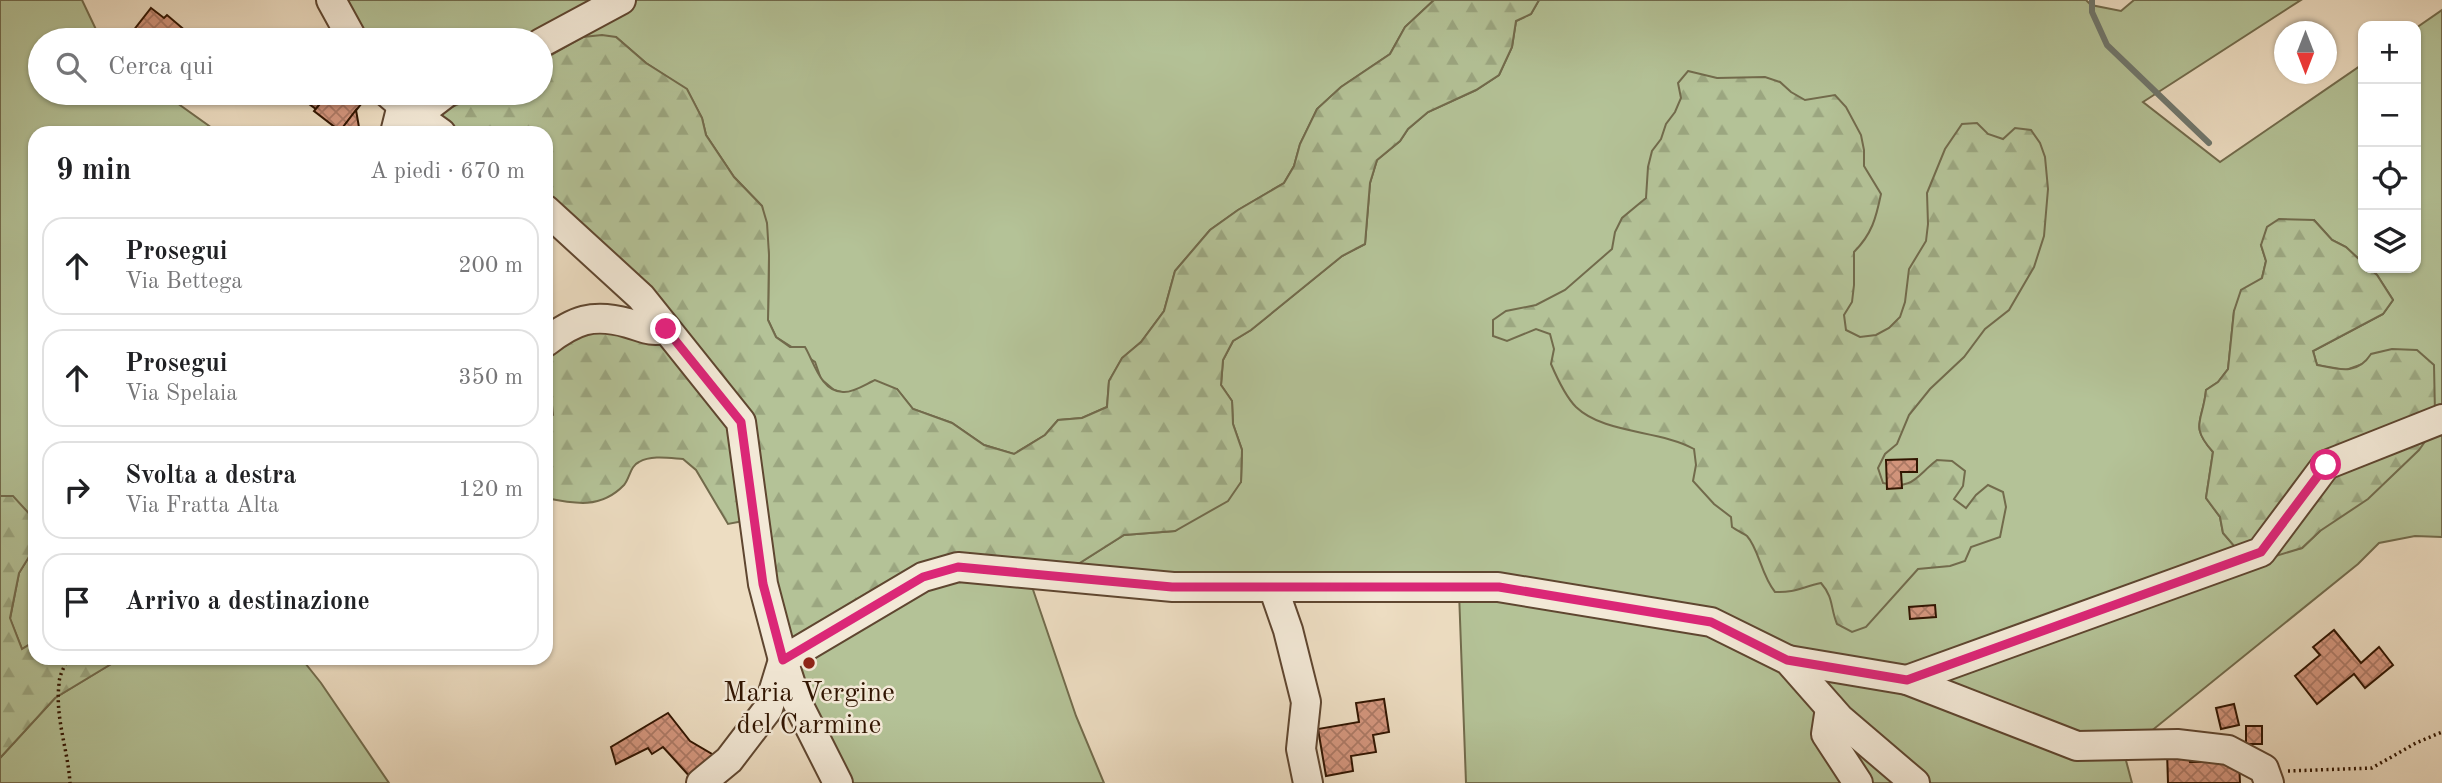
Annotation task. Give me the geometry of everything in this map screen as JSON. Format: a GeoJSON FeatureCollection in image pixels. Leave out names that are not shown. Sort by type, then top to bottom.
{"type":"FeatureCollection","features":[{"type":"Feature","properties":{"kind":"street"},"geometry":{"type":"LineString","coordinates":[[331,0],[346,28]]}},
{"type":"Feature","properties":{"kind":"street"},"geometry":{"type":"LineString","coordinates":[[553,37],[621,0]]}},
{"type":"Feature","properties":{"kind":"street"},"geometry":{"type":"LineString","coordinates":[[400,112],[417,105]]}},
{"type":"Feature","properties":{"kind":"street"},"geometry":{"type":"LineString","coordinates":[[400,112],[427,126]]}},
{"type":"Feature","properties":{"kind":"street"},"geometry":{"type":"LineString","coordinates":[[553,216],[641,297],[741,422],[763,584],[783,660],[796,700],[838,783]]}},
{"type":"Feature","properties":{"kind":"street"},"geometry":{"type":"LineString","coordinates":[[553,337],[567,326],[594,317],[628,323],[650,331],[666,329]]}},
{"type":"Feature","properties":{"kind":"street"},"geometry":{"type":"LineString","coordinates":[[1907,680],[2261,552],[2326,465],[2442,419]]}},
{"type":"Feature","properties":{"kind":"street"},"geometry":{"type":"LineString","coordinates":[[701,783],[729,760],[768,709],[783,660],[923,577],[958,567],[1172,587],[1499,587],[1711,622],[1787,660],[1907,680],[2077,746],[2176,744],[2228,750],[2266,776]]}},
{"type":"Feature","properties":{"kind":"street"},"geometry":{"type":"LineString","coordinates":[[1273,587],[1288,631],[1306,702],[1301,749],[1308,783]]}},
{"type":"Feature","properties":{"kind":"street"},"geometry":{"type":"LineString","coordinates":[[1787,660],[1830,708],[1915,783]]}},
{"type":"Feature","properties":{"kind":"street"},"geometry":{"type":"LineString","coordinates":[[1830,708],[1826,734],[1858,783]]}},
{"type":"Feature","properties":{"kind":"path"},"geometry":{"type":"LineString","coordinates":[[65,665],[58,682],[59,722],[70,783]]}},
{"type":"Feature","properties":{"kind":"path"},"geometry":{"type":"LineString","coordinates":[[2266,776],[2283,771],[2372,768],[2416,743],[2442,732]]}},
{"type":"Feature","properties":{"kind":"green space"},"geometry":{"type":"Polygon","coordinates":[[[0,0],[82,0],[95,28],[28,28],[28,105],[180,105],[209,126],[28,126],[28,513],[13,497],[0,496],[0,0]]]}},
{"type":"Feature","properties":{"kind":"green space"},"geometry":{"type":"Polygon","coordinates":[[[328,0],[1434,0],[1405,27],[1390,54],[1341,87],[1317,109],[1300,144],[1294,166],[1284,183],[1210,230],[1175,271],[1164,311],[1141,342],[1122,359],[1109,381],[1107,407],[1082,418],[1058,420],[1045,435],[1014,454],[984,445],[952,423],[913,409],[897,389],[845,393],[834,390],[821,379],[815,362],[776,337],[768,320],[769,255],[762,206],[734,177],[706,135],[702,118],[687,90],[646,63],[616,37],[583,37],[553,54],[553,28],[346,28],[328,0]]]}},
{"type":"Feature","properties":{"kind":"green space"},"geometry":{"type":"Polygon","coordinates":[[[1434,0],[1539,0],[1531,14],[1516,21],[1512,47],[1499,75],[1476,90],[1428,112],[1377,160],[1370,183],[1365,244],[1342,256],[1251,330],[1233,341],[1223,360],[1221,385],[1232,401],[1233,424],[1242,450],[1241,482],[1228,501],[1175,531],[1124,535],[1056,578],[939,574],[782,657],[754,519],[728,524],[696,470],[683,459],[655,458],[639,462],[624,485],[615,493],[597,501],[577,503],[553,499],[553,344],[642,314],[553,219],[553,126],[434,126],[425,119],[456,105],[553,105],[553,54],[583,37],[616,37],[646,63],[687,89],[702,118],[706,135],[734,177],[762,206],[767,223],[769,255],[768,320],[776,337],[790,347],[805,347],[824,382],[835,391],[851,391],[875,380],[897,389],[913,409],[952,423],[984,445],[1014,454],[1045,435],[1058,420],[1082,418],[1107,407],[1109,381],[1122,358],[1141,342],[1164,311],[1175,271],[1210,230],[1284,183],[1294,166],[1300,144],[1317,109],[1341,87],[1390,54],[1405,27],[1434,0]]]}},
{"type":"Feature","properties":{"kind":"green space"},"geometry":{"type":"Polygon","coordinates":[[[1539,0],[2086,0],[2091,5],[2121,11],[2134,0],[2301,0],[2143,102],[2220,162],[2358,67],[2358,258],[2346,247],[2332,240],[2314,220],[2261,245],[2266,261],[2262,278],[2234,311],[2228,369],[2218,382],[2206,390],[2199,429],[2213,452],[2206,498],[2220,517],[2223,533],[2247,560],[2302,548],[2320,531],[2365,363],[2346,370],[2317,365],[2313,351],[2383,314],[2393,300],[2375,273],[2421,273],[2421,25],[2442,10],[2442,537],[2415,536],[2379,543],[2358,564],[2124,753],[2132,783],[1466,783],[1459,592],[1056,578],[1124,535],[1175,531],[1241,482],[1242,450],[1233,424],[1232,401],[1221,385],[1223,360],[1233,341],[1251,330],[1342,256],[1365,244],[1370,183],[1377,160],[1428,112],[1476,90],[1499,75],[1512,47],[1516,21],[1531,14],[1539,0]]]}},
{"type":"Feature","properties":{"kind":"green space"},"geometry":{"type":"Polygon","coordinates":[[[1688,71],[1717,78],[1765,77],[1780,82],[1805,100],[1835,95],[1846,107],[1861,135],[1864,166],[1881,194],[1872,225],[1854,252],[1852,302],[1844,315],[1846,330],[1860,337],[1876,335],[1889,328],[1900,317],[1905,302],[1909,269],[1926,241],[1927,193],[1945,149],[1962,124],[1977,123],[1988,134],[2003,139],[2015,128],[2031,130],[2045,157],[2048,189],[2044,236],[2034,267],[2009,310],[1985,329],[1964,357],[1930,389],[1909,415],[1897,444],[1885,454],[1878,468],[1883,483],[1901,485],[1913,480],[1937,460],[1952,461],[1965,471],[1963,486],[1954,499],[1966,508],[1988,485],[2003,492],[2006,507],[2000,537],[1971,547],[1965,561],[1950,566],[1918,569],[1866,627],[1852,632],[1837,624],[1830,598],[1821,583],[1793,591],[1775,592],[1766,578],[1751,541],[1732,527],[1731,517],[1714,504],[1693,481],[1696,465],[1694,449],[1665,438],[1601,422],[1576,407],[1551,364],[1554,349],[1550,334],[1536,329],[1507,341],[1493,336],[1493,320],[1506,311],[1536,305],[1565,290],[1612,249],[1615,232],[1622,218],[1646,198],[1652,151],[1675,112],[1681,98],[1678,83],[1688,71]]]}},
{"type":"Feature","properties":{"kind":"green space"},"geometry":{"type":"Polygon","coordinates":[[[2279,219],[2314,220],[2332,240],[2346,247],[2358,258],[2358,273],[2377,275],[2393,300],[2383,314],[2313,351],[2317,365],[2347,369],[2360,366],[2371,354],[2392,349],[2417,350],[2434,365],[2435,414],[2426,440],[2419,450],[2368,499],[2320,531],[2302,548],[2269,558],[2246,560],[2223,533],[2220,517],[2206,498],[2213,452],[2201,435],[2199,423],[2206,390],[2218,382],[2228,369],[2234,311],[2241,290],[2262,278],[2266,261],[2261,245],[2267,227],[2279,219]]]}},
{"type":"Feature","properties":{"kind":"green space"},"geometry":{"type":"Polygon","coordinates":[[[0,496],[13,496],[28,512],[28,558],[19,573],[10,618],[22,649],[28,645],[28,665],[109,665],[55,698],[0,758],[0,496]]]}},
{"type":"Feature","properties":{"kind":"green space"},"geometry":{"type":"Polygon","coordinates":[[[28,558],[28,645],[22,649],[10,619],[19,573],[28,558]]]}},
{"type":"Feature","properties":{"kind":"green space"},"geometry":{"type":"Polygon","coordinates":[[[1027,572],[1076,716],[1104,783],[842,783],[782,657],[939,574],[1027,572]]]}},
{"type":"Feature","properties":{"kind":"green space"},"geometry":{"type":"Polygon","coordinates":[[[109,665],[307,665],[389,783],[0,783],[0,758],[55,698],[109,665]]]}},
{"type":"Feature","properties":{"kind":"building"},"geometry":{"type":"Polygon","coordinates":[[[151,8],[164,18],[167,15],[182,28],[135,28],[151,8]]]}},
{"type":"Feature","properties":{"kind":"building"},"geometry":{"type":"Polygon","coordinates":[[[319,105],[360,105],[344,126],[334,126],[314,111],[319,105]]]}},
{"type":"Feature","properties":{"kind":"building"},"geometry":{"type":"Polygon","coordinates":[[[356,110],[359,126],[344,126],[356,110]]]}},
{"type":"Feature","properties":{"kind":"building"},"geometry":{"type":"Polygon","coordinates":[[[1917,459],[1917,472],[1901,472],[1902,488],[1887,489],[1886,460],[1917,459]]]}},
{"type":"Feature","properties":{"kind":"building"},"geometry":{"type":"Polygon","coordinates":[[[1935,605],[1936,617],[1910,619],[1909,607],[1935,605]]]}},
{"type":"Feature","properties":{"kind":"building"},"geometry":{"type":"Polygon","coordinates":[[[2334,630],[2361,663],[2379,647],[2393,665],[2365,688],[2354,674],[2317,704],[2295,676],[2320,655],[2313,647],[2334,630]]]}},
{"type":"Feature","properties":{"kind":"building"},"geometry":{"type":"Polygon","coordinates":[[[1384,699],[1389,732],[1373,735],[1376,752],[1351,756],[1353,771],[1326,776],[1318,729],[1359,722],[1356,703],[1384,699]]]}},
{"type":"Feature","properties":{"kind":"building"},"geometry":{"type":"Polygon","coordinates":[[[2234,704],[2239,725],[2221,729],[2216,708],[2234,704]]]}},
{"type":"Feature","properties":{"kind":"building"},"geometry":{"type":"Polygon","coordinates":[[[668,713],[690,741],[717,757],[692,779],[663,747],[652,754],[648,748],[616,764],[611,747],[668,713]]]}},
{"type":"Feature","properties":{"kind":"building"},"geometry":{"type":"Polygon","coordinates":[[[2246,726],[2262,726],[2262,744],[2246,744],[2246,726]]]}},
{"type":"Feature","properties":{"kind":"building"},"geometry":{"type":"Polygon","coordinates":[[[2190,750],[2190,762],[2239,762],[2240,783],[2168,783],[2167,751],[2190,750]]]}},
{"type":"Feature","properties":{"kind":"waterway"},"geometry":{"type":"LineString","coordinates":[[2092,0],[2092,12],[2107,45],[2209,143]]}},
{"type":"Feature","properties":{"kind":"place","name":"Maria Vergine del Carmine"},"geometry":{"type":"Point","coordinates":[809,663]}},
{"type":"Feature","properties":{"kind":"route"},"geometry":{"type":"LineString","coordinates":[[666,329],[741,422],[763,584],[783,660],[923,577],[958,567],[1172,587],[1499,587],[1711,622],[1787,660],[1907,680],[2261,552],[2326,465]]}}]}
